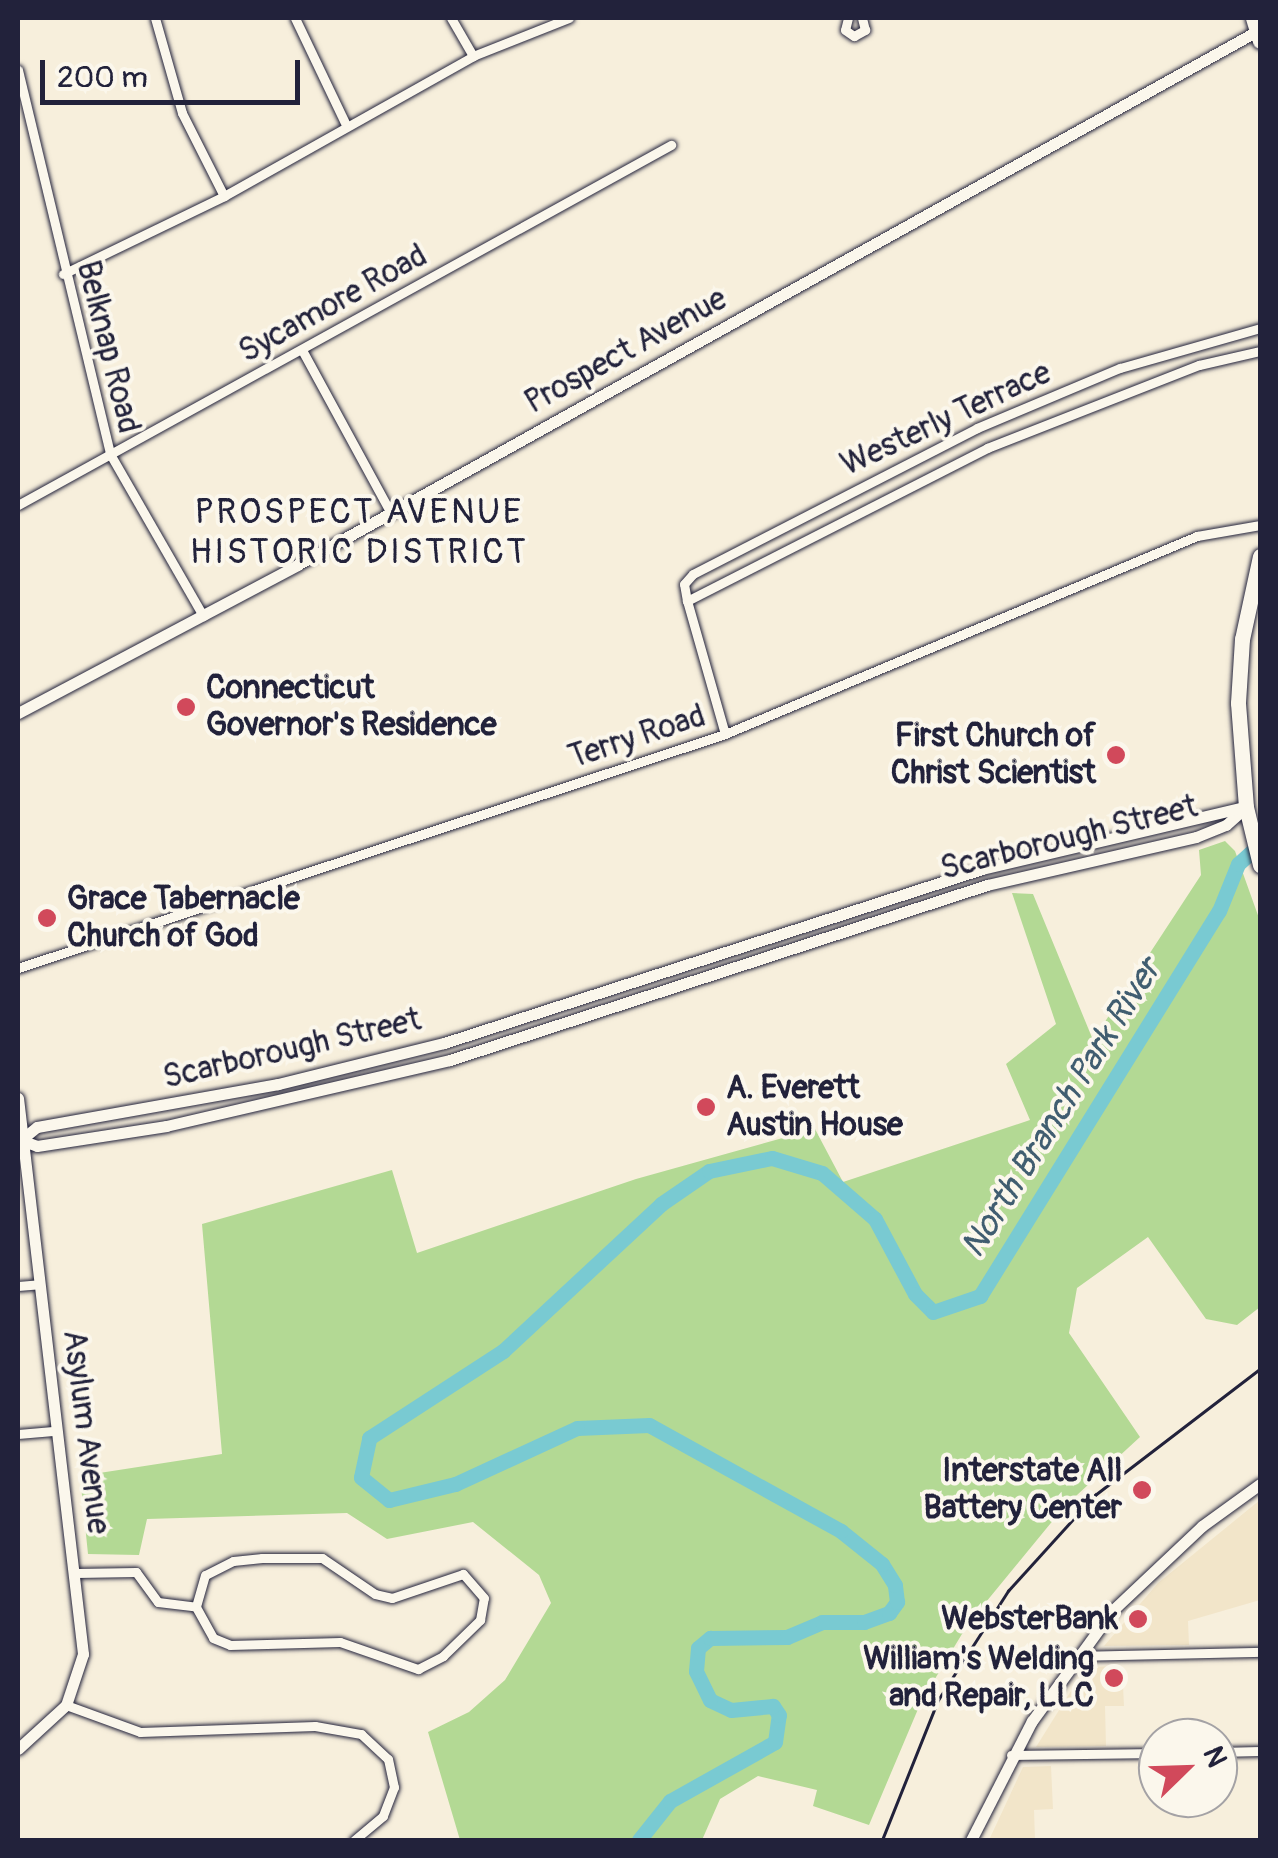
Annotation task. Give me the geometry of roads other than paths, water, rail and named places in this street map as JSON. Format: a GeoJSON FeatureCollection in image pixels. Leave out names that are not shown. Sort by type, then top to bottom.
{"type":"FeatureCollection","features":[{"type":"Feature","properties":{"kind":"highway"},"geometry":{"type":"LineString","coordinates":[[1260,556],[1238,675],[1246,807],[1260,865]]}},
{"type":"Feature","properties":{"kind":"main road","name":"Prospect Avenue"},"geometry":{"type":"LineString","coordinates":[[18,713],[391,513],[1257,30]]}},
{"type":"Feature","properties":{"kind":"main road","name":"Scarborough Street"},"geometry":{"type":"LineString","coordinates":[[20,1139],[37,1127],[278,1084],[444,1043],[581,1004],[884,898],[982,869],[1246,807]]}},
{"type":"Feature","properties":{"kind":"main road","name":"Scarborough Street"},"geometry":{"type":"LineString","coordinates":[[20,1139],[37,1146],[166,1126],[450,1060],[588,1020],[887,915],[986,885],[1196,837],[1226,825],[1246,807]]}},
{"type":"Feature","properties":{"kind":"main road"},"geometry":{"type":"LineString","coordinates":[[982,869],[986,885]]}},
{"type":"Feature","properties":{"kind":"main road"},"geometry":{"type":"LineString","coordinates":[[884,898],[887,915]]}},
{"type":"Feature","properties":{"kind":"main road"},"geometry":{"type":"LineString","coordinates":[[731,952],[737,969]]}},
{"type":"Feature","properties":{"kind":"main road"},"geometry":{"type":"LineString","coordinates":[[581,1004],[588,1020]]}},
{"type":"Feature","properties":{"kind":"main road"},"geometry":{"type":"LineString","coordinates":[[444,1043],[450,1060]]}},
{"type":"Feature","properties":{"kind":"main road"},"geometry":{"type":"LineString","coordinates":[[278,1084],[281,1102]]}},
{"type":"Feature","properties":{"kind":"main road","name":"Asylum Avenue"},"geometry":{"type":"LineString","coordinates":[[18,1098],[83,1654],[66,1705],[18,1749]]}},
{"type":"Feature","properties":{"kind":"main road"},"geometry":{"type":"LineString","coordinates":[[162,1107],[166,1126]]}},
{"type":"Feature","properties":{"kind":"main road"},"geometry":{"type":"LineString","coordinates":[[972,1840],[1011,1756],[1076,1656],[1152,1570],[1260,1484]]}},
{"type":"Feature","properties":{"kind":"street"},"geometry":{"type":"LineString","coordinates":[[155,18],[182,113],[224,196]]}},
{"type":"Feature","properties":{"kind":"street"},"geometry":{"type":"LineString","coordinates":[[294,18],[345,124]]}},
{"type":"Feature","properties":{"kind":"street"},"geometry":{"type":"LineString","coordinates":[[451,18],[473,56]]}},
{"type":"Feature","properties":{"kind":"street"},"geometry":{"type":"LineString","coordinates":[[63,274],[224,196],[345,124],[473,56],[569,18]]}},
{"type":"Feature","properties":{"kind":"street"},"geometry":{"type":"LineString","coordinates":[[848,18],[845,30],[854,36],[865,30],[862,18]]}},
{"type":"Feature","properties":{"kind":"street","name":"Belknap Road"},"geometry":{"type":"LineString","coordinates":[[18,70],[22,117],[110,454],[202,616]]}},
{"type":"Feature","properties":{"kind":"street","name":"Sycamore Road"},"geometry":{"type":"LineString","coordinates":[[18,505],[672,145]]}},
{"type":"Feature","properties":{"kind":"street","name":"Westerly Terrace"},"geometry":{"type":"LineString","coordinates":[[1260,328],[1120,368],[976,428],[693,574],[684,584],[687,601],[1005,440],[1199,365],[1260,351]]}},
{"type":"Feature","properties":{"kind":"street"},"geometry":{"type":"LineString","coordinates":[[302,350],[391,513]]}},
{"type":"Feature","properties":{"kind":"street","name":"Terry Road"},"geometry":{"type":"LineString","coordinates":[[18,968],[725,734],[1197,536],[1260,525]]}},
{"type":"Feature","properties":{"kind":"street"},"geometry":{"type":"LineString","coordinates":[[687,601],[725,734]]}},
{"type":"Feature","properties":{"kind":"street"},"geometry":{"type":"LineString","coordinates":[[18,1286],[39,1284]]}},
{"type":"Feature","properties":{"kind":"street"},"geometry":{"type":"LineString","coordinates":[[18,1434],[56,1431]]}},
{"type":"Feature","properties":{"kind":"street"},"geometry":{"type":"LineString","coordinates":[[262,1558],[322,1558],[375,1594],[392,1598],[463,1574],[484,1598],[480,1620],[443,1656],[418,1669],[340,1642],[230,1645],[213,1638],[196,1607],[205,1574],[233,1561],[262,1558]]}},
{"type":"Feature","properties":{"kind":"street"},"geometry":{"type":"LineString","coordinates":[[76,1573],[120,1567],[136,1572],[158,1602],[196,1607]]}},
{"type":"Feature","properties":{"kind":"street"},"geometry":{"type":"LineString","coordinates":[[1076,1656],[1260,1652]]}},
{"type":"Feature","properties":{"kind":"street"},"geometry":{"type":"LineString","coordinates":[[66,1705],[140,1732],[315,1726],[361,1734],[388,1759],[394,1787],[383,1816],[354,1840]]}},
{"type":"Feature","properties":{"kind":"street"},"geometry":{"type":"LineString","coordinates":[[1011,1756],[1138,1753]]}},
{"type":"Feature","properties":{"kind":"waterway","name":"North Branch Park River"},"geometry":{"type":"LineString","coordinates":[[639,1840],[670,1801],[775,1742],[779,1715],[773,1706],[731,1710],[710,1700],[696,1671],[698,1648],[710,1638],[787,1637],[822,1622],[864,1622],[889,1613],[897,1602],[895,1585],[882,1564],[841,1531],[649,1425],[577,1428],[455,1484],[389,1500],[361,1477],[369,1438],[503,1351],[661,1204],[709,1171],[772,1158],[822,1173],[875,1219],[915,1294],[933,1312],[980,1296],[1219,911],[1238,864],[1260,844]]}},
{"type":"Feature","properties":{"kind":"railway"},"geometry":{"type":"LineString","coordinates":[[882,1840],[938,1700],[1008,1591],[1095,1495],[1260,1369]]}},
{"type":"Feature","properties":{"kind":"place","name":"Connecticut Governor's Residence"},"geometry":{"type":"Point","coordinates":[186,707]}},
{"type":"Feature","properties":{"kind":"place","name":"First Church of Christ Scientist"},"geometry":{"type":"Point","coordinates":[1116,755]}},
{"type":"Feature","properties":{"kind":"place","name":"Grace Tabernacle Church of God"},"geometry":{"type":"Point","coordinates":[47,918]}},
{"type":"Feature","properties":{"kind":"place","name":"A. Everett Austin House"},"geometry":{"type":"Point","coordinates":[706,1107]}},
{"type":"Feature","properties":{"kind":"place","name":"Interstate All Battery Center"},"geometry":{"type":"Point","coordinates":[1142,1490]}},
{"type":"Feature","properties":{"kind":"place","name":"WebsterBank"},"geometry":{"type":"Point","coordinates":[1138,1619]}},
{"type":"Feature","properties":{"kind":"place","name":"William's Welding and Repair, LLC"},"geometry":{"type":"Point","coordinates":[1114,1678]}},
{"type":"Feature","properties":{"kind":"district","name":"PROSPECT AVENUE HISTORIC DISTRICT"},"geometry":{"type":"Point","coordinates":[359,532]}}]}
